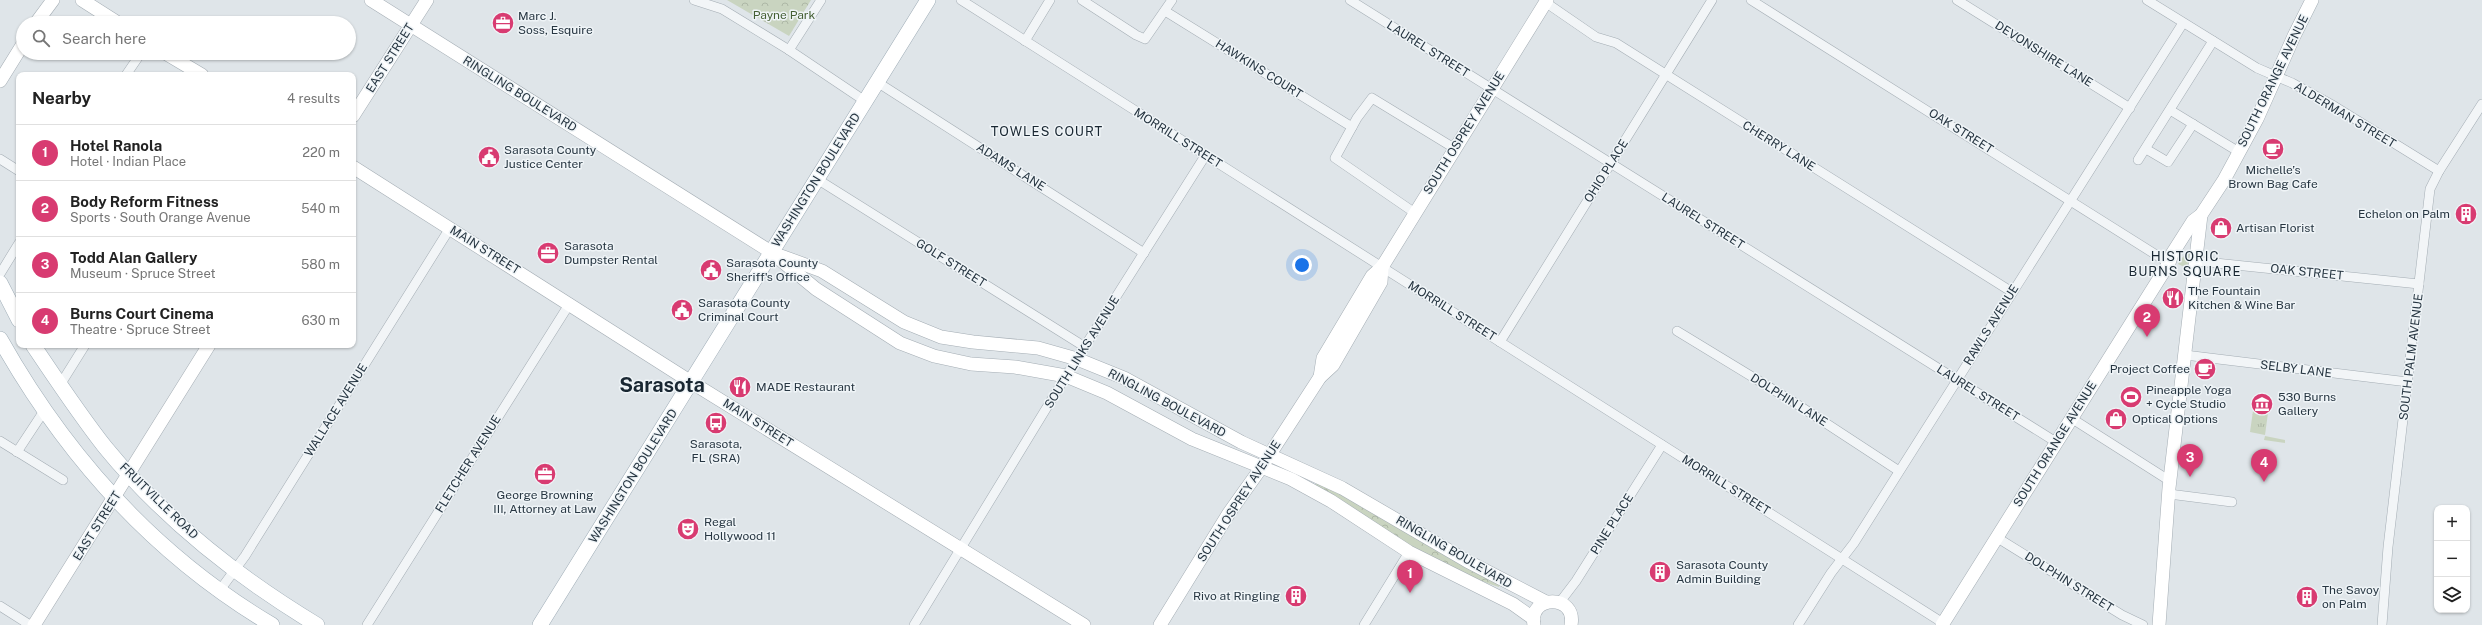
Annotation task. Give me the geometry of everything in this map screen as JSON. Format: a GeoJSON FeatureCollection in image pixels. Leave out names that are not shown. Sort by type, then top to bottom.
{"type":"FeatureCollection","features":[{"type":"Feature","properties":{"kind":"main road","name":"WASHINGTON BOULEVARD"},"geometry":{"type":"LineString","coordinates":[[540,625],[928,0]]}},
{"type":"Feature","properties":{"kind":"main road"},"geometry":{"type":"LineString","coordinates":[[0,283],[16,314]]}},
{"type":"Feature","properties":{"kind":"main road"},"geometry":{"type":"LineString","coordinates":[[0,339],[44,411],[88,470],[157,541],[220,590],[272,625]]}},
{"type":"Feature","properties":{"kind":"main road","name":"FRUITVILLE ROAD"},"geometry":{"type":"LineString","coordinates":[[36,348],[60,385],[106,448],[174,519],[235,569],[287,607],[317,625]]}},
{"type":"Feature","properties":{"kind":"street"},"geometry":{"type":"LineString","coordinates":[[41,16],[53,0]]}},
{"type":"Feature","properties":{"kind":"street"},"geometry":{"type":"LineString","coordinates":[[82,0],[107,16]]}},
{"type":"Feature","properties":{"kind":"street","name":"RINGLING BOULEVARD"},"geometry":{"type":"LineString","coordinates":[[371,0],[771,252],[816,289],[900,342],[934,356],[971,364],[1015,367],[1066,376],[1107,393],[1192,440],[1290,479],[1331,501],[1409,552],[1513,604],[1534,622]]}},
{"type":"Feature","properties":{"kind":"street","name":"EAST STREET"},"geometry":{"type":"LineString","coordinates":[[356,111],[410,24],[427,0]]}},
{"type":"Feature","properties":{"kind":"street"},"geometry":{"type":"LineString","coordinates":[[694,0],[722,9],[790,50],[865,101]]}},
{"type":"Feature","properties":{"kind":"street"},"geometry":{"type":"LineString","coordinates":[[790,50],[821,0]]}},
{"type":"Feature","properties":{"kind":"street","name":"MORRILL STREET"},"geometry":{"type":"LineString","coordinates":[[961,0],[1205,156],[1842,558],[1943,624]]}},
{"type":"Feature","properties":{"kind":"street"},"geometry":{"type":"LineString","coordinates":[[1026,41],[1050,0]]}},
{"type":"Feature","properties":{"kind":"street"},"geometry":{"type":"LineString","coordinates":[[1082,0],[1143,39],[1149,36],[1172,0]]}},
{"type":"Feature","properties":{"kind":"street","name":"OHIO PLACE"},"geometry":{"type":"LineString","coordinates":[[1500,342],[1712,0]]}},
{"type":"Feature","properties":{"kind":"street","name":"OAK STREET"},"geometry":{"type":"LineString","coordinates":[[1751,0],[2169,263]]}},
{"type":"Feature","properties":{"kind":"street","name":"DEVONSHIRE LANE"},"geometry":{"type":"LineString","coordinates":[[1957,0],[2130,108]]}},
{"type":"Feature","properties":{"kind":"street","name":"ALDERMAN STREET"},"geometry":{"type":"LineString","coordinates":[[2147,0],[2257,68],[2276,76],[2334,106],[2439,171]]}},
{"type":"Feature","properties":{"kind":"street","name":"SOUTH ORANGE AVENUE"},"geometry":{"type":"LineString","coordinates":[[1943,624],[1996,537],[2169,263],[2172,254],[2193,221],[2201,218],[2257,119],[2312,0]]}},
{"type":"Feature","properties":{"kind":"street","name":"LAUREL STREET"},"geometry":{"type":"LineString","coordinates":[[1355,1],[1610,164],[2056,442]]}},
{"type":"Feature","properties":{"kind":"street","name":"CHERRY LANE"},"geometry":{"type":"LineString","coordinates":[[1546,1],[1596,37],[1616,43],[2012,292]]}},
{"type":"Feature","properties":{"kind":"street","name":"SOUTH OSPREY AVENUE"},"geometry":{"type":"LineString","coordinates":[[1160,625],[1229,513],[1261,468],[1320,377],[1323,358],[1372,276],[1382,267],[1546,1]]}},
{"type":"Feature","properties":{"kind":"street","name":"HAWKINS COURT"},"geometry":{"type":"LineString","coordinates":[[1166,11],[1352,127]]}},
{"type":"Feature","properties":{"kind":"street","name":"RAWLS AVENUE"},"geometry":{"type":"LineString","coordinates":[[1798,625],[1842,558],[1854,543],[2012,292],[2072,201],[2183,23]]}},
{"type":"Feature","properties":{"kind":"street"},"geometry":{"type":"LineString","coordinates":[[2138,160],[2213,41]]}},
{"type":"Feature","properties":{"kind":"street"},"geometry":{"type":"LineString","coordinates":[[0,81],[16,55]]}},
{"type":"Feature","properties":{"kind":"street"},"geometry":{"type":"LineString","coordinates":[[128,72],[136,60]]}},
{"type":"Feature","properties":{"kind":"street"},"geometry":{"type":"LineString","coordinates":[[177,60],[197,72]]}},
{"type":"Feature","properties":{"kind":"street","name":"ADAMS LANE"},"geometry":{"type":"LineString","coordinates":[[877,82],[1144,253]]}},
{"type":"Feature","properties":{"kind":"street"},"geometry":{"type":"LineString","coordinates":[[1416,213],[1335,158],[1352,127],[1372,98],[1454,148]]}},
{"type":"Feature","properties":{"kind":"street","name":"SOUTH PALM AVENUE"},"geometry":{"type":"LineString","coordinates":[[2382,625],[2388,548],[2430,189],[2439,171],[2482,104]]}},
{"type":"Feature","properties":{"kind":"street"},"geometry":{"type":"LineString","coordinates":[[2170,110],[2239,152]]}},
{"type":"Feature","properties":{"kind":"street"},"geometry":{"type":"LineString","coordinates":[[2146,148],[2168,162],[2193,124]]}},
{"type":"Feature","properties":{"kind":"street","name":"SOUTH LINKS AVENUE"},"geometry":{"type":"LineString","coordinates":[[914,625],[1066,376],[1205,156]]}},
{"type":"Feature","properties":{"kind":"street"},"geometry":{"type":"LineString","coordinates":[[0,159],[16,169]]}},
{"type":"Feature","properties":{"kind":"street","name":"MAIN STREET"},"geometry":{"type":"LineString","coordinates":[[356,169],[570,302],[691,382],[1084,625]]}},
{"type":"Feature","properties":{"kind":"street","name":"GOLF STREET"},"geometry":{"type":"LineString","coordinates":[[817,179],[1085,347]]}},
{"type":"Feature","properties":{"kind":"street"},"geometry":{"type":"LineString","coordinates":[[2159,625],[2169,487],[2201,218]]}},
{"type":"Feature","properties":{"kind":"street","name":"WALLACE AVENUE"},"geometry":{"type":"LineString","coordinates":[[220,590],[235,569],[450,228]]}},
{"type":"Feature","properties":{"kind":"street"},"geometry":{"type":"LineString","coordinates":[[0,274],[16,248]]}},
{"type":"Feature","properties":{"kind":"street","name":"RINGLING BOULEVARD"},"geometry":{"type":"LineString","coordinates":[[771,252],[822,271],[904,322],[941,337],[973,342],[1038,348],[1077,359],[1124,378],[1241,442],[1342,488],[1467,562],[1546,602]]}},
{"type":"Feature","properties":{"kind":"street","name":"OAK STREET"},"geometry":{"type":"LineString","coordinates":[[2196,261],[2419,284]]}},
{"type":"Feature","properties":{"kind":"street","name":"FLETCHER AVENUE"},"geometry":{"type":"LineString","coordinates":[[367,625],[570,302]]}},
{"type":"Feature","properties":{"kind":"street","name":"DOLPHIN LANE"},"geometry":{"type":"LineString","coordinates":[[1677,331],[1792,401],[1899,471]]}},
{"type":"Feature","properties":{"kind":"street"},"geometry":{"type":"LineString","coordinates":[[60,385],[83,348]]}},
{"type":"Feature","properties":{"kind":"street","name":"EAST STREET"},"geometry":{"type":"LineString","coordinates":[[34,625],[115,498],[207,348]]}},
{"type":"Feature","properties":{"kind":"street","name":"SELBY LANE"},"geometry":{"type":"LineString","coordinates":[[2185,355],[2408,382]]}},
{"type":"Feature","properties":{"kind":"street"},"geometry":{"type":"LineString","coordinates":[[17,452],[44,411]]}},
{"type":"Feature","properties":{"kind":"street"},"geometry":{"type":"LineString","coordinates":[[2071,418],[2169,487],[2232,502]]}},
{"type":"Feature","properties":{"kind":"street"},"geometry":{"type":"LineString","coordinates":[[0,442],[63,480]]}},
{"type":"Feature","properties":{"kind":"street","name":"PINE PLACE"},"geometry":{"type":"LineString","coordinates":[[1560,602],[1576,581],[1662,445]]}},
{"type":"Feature","properties":{"kind":"street","name":"DOLPHIN STREET"},"geometry":{"type":"LineString","coordinates":[[1996,537],[2122,615],[2143,625]]}},
{"type":"Feature","properties":{"kind":"street"},"geometry":{"type":"LineString","coordinates":[[1364,625],[1409,552]]}},
{"type":"Feature","properties":{"kind":"street"},"geometry":{"type":"LineString","coordinates":[[1534,622],[1539,607],[1546,602],[1560,602],[1570,612],[1572,624]]}},
{"type":"Feature","properties":{"kind":"street"},"geometry":{"type":"LineString","coordinates":[[0,606],[30,625]]}},
{"type":"Feature","properties":{"kind":"green space","name":"Payne Park"},"geometry":{"type":"Polygon","coordinates":[[[727,0],[811,0],[789,36],[727,0]]]}},
{"type":"Feature","properties":{"kind":"green space"},"geometry":{"type":"Polygon","coordinates":[[[2187,251],[2191,252],[2189,269],[2178,264],[2187,251]]]}},
{"type":"Feature","properties":{"kind":"green space"},"geometry":{"type":"Polygon","coordinates":[[[2253,411],[2268,413],[2265,435],[2250,432],[2253,411]]]}},
{"type":"Feature","properties":{"kind":"green space"},"geometry":{"type":"Polygon","coordinates":[[[2265,436],[2285,440],[2285,443],[2264,440],[2265,436]]]}},
{"type":"Feature","properties":{"kind":"green space"},"geometry":{"type":"Polygon","coordinates":[[[1317,483],[1367,505],[1501,582],[1499,587],[1450,567],[1404,542],[1315,485],[1317,483]]]}},
{"type":"Feature","properties":{"kind":"place","name":"Marc J. Soss, Esquire"},"geometry":{"type":"Point","coordinates":[503,23]}},
{"type":"Feature","properties":{"kind":"place","name":"Michelle’s Brown Bag Cafe"},"geometry":{"type":"Point","coordinates":[2273,149]}},
{"type":"Feature","properties":{"kind":"place","name":"Sarasota County Justice Center"},"geometry":{"type":"Point","coordinates":[489,157]}},
{"type":"Feature","properties":{"kind":"place","name":"Echelon on Palm"},"geometry":{"type":"Point","coordinates":[2466,214]}},
{"type":"Feature","properties":{"kind":"place","name":"Artisan Florist"},"geometry":{"type":"Point","coordinates":[2221,228]}},
{"type":"Feature","properties":{"kind":"place","name":"Sarasota Dumpster Rental"},"geometry":{"type":"Point","coordinates":[548,253]}},
{"type":"Feature","properties":{"kind":"place","name":"Sarasota County Sheriff's Office"},"geometry":{"type":"Point","coordinates":[711,270]}},
{"type":"Feature","properties":{"kind":"place","name":"The Fountain Kitchen & Wine Bar"},"geometry":{"type":"Point","coordinates":[2173,298]}},
{"type":"Feature","properties":{"kind":"place","name":"Sarasota County Criminal Court"},"geometry":{"type":"Point","coordinates":[682,310]}},
{"type":"Feature","properties":{"kind":"place","name":"Body Reform Fitness"},"geometry":{"type":"Point","coordinates":[2147,337]}},
{"type":"Feature","properties":{"kind":"place","name":"Project Coffee"},"geometry":{"type":"Point","coordinates":[2205,369]}},
{"type":"Feature","properties":{"kind":"place","name":"MADE Restaurant"},"geometry":{"type":"Point","coordinates":[740,387]}},
{"type":"Feature","properties":{"kind":"place","name":"Pineapple Yoga + Cycle Studio"},"geometry":{"type":"Point","coordinates":[2131,397]}},
{"type":"Feature","properties":{"kind":"place","name":"530 Burns Gallery"},"geometry":{"type":"Point","coordinates":[2262,404]}},
{"type":"Feature","properties":{"kind":"place","name":"Optical Options"},"geometry":{"type":"Point","coordinates":[2116,419]}},
{"type":"Feature","properties":{"kind":"place","name":"Sarasota, FL (SRA)"},"geometry":{"type":"Point","coordinates":[716,423]}},
{"type":"Feature","properties":{"kind":"place","name":"George Browning III, Attorney at Law"},"geometry":{"type":"Point","coordinates":[545,474]}},
{"type":"Feature","properties":{"kind":"place","name":"Todd Alan Gallery"},"geometry":{"type":"Point","coordinates":[2190,477]}},
{"type":"Feature","properties":{"kind":"place","name":"Burns Court Cinema"},"geometry":{"type":"Point","coordinates":[2264,482]}},
{"type":"Feature","properties":{"kind":"place","name":"Regal Hollywood 11"},"geometry":{"type":"Point","coordinates":[688,529]}},
{"type":"Feature","properties":{"kind":"place","name":"Sarasota County Admin Building"},"geometry":{"type":"Point","coordinates":[1660,572]}},
{"type":"Feature","properties":{"kind":"place","name":"Hotel Ranola"},"geometry":{"type":"Point","coordinates":[1410,593]}},
{"type":"Feature","properties":{"kind":"place","name":"Rivo at Ringling"},"geometry":{"type":"Point","coordinates":[1296,596]}},
{"type":"Feature","properties":{"kind":"place","name":"The Savoy on Palm"},"geometry":{"type":"Point","coordinates":[2307,597]}},
{"type":"Feature","properties":{"kind":"district","name":"TOWLES COURT"},"geometry":{"type":"Point","coordinates":[1047,131]}},
{"type":"Feature","properties":{"kind":"district","name":"HISTORIC BURNS SQUARE"},"geometry":{"type":"Point","coordinates":[2185,264]}},
{"type":"Feature","properties":{"kind":"district","name":"Sarasota"},"geometry":{"type":"Point","coordinates":[662,385]}}]}
